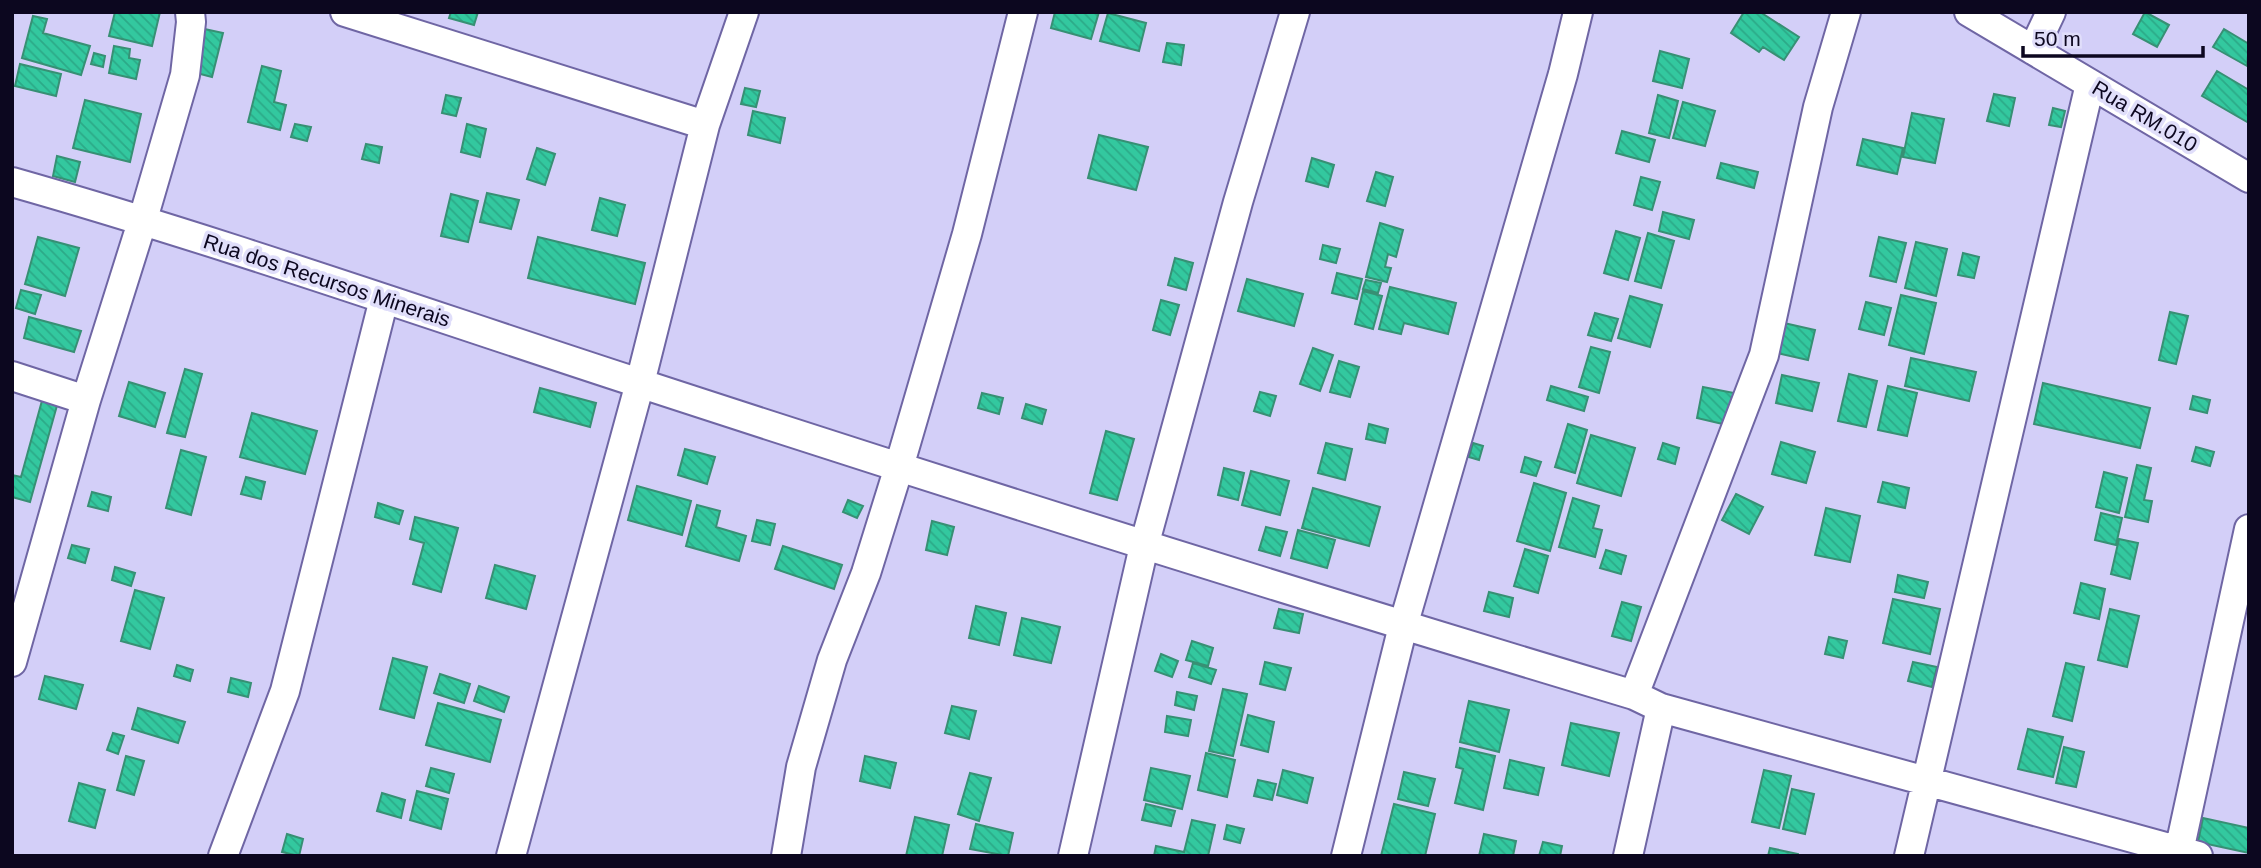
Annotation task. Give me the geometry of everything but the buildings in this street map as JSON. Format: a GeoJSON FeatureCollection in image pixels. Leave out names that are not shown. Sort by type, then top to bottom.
{"type":"FeatureCollection","features":[{"type":"Feature","properties":{"kind":"street"},"geometry":{"type":"LineString","coordinates":[[12,662],[17,625],[143,219],[184,75],[190,12]]}},
{"type":"Feature","properties":{"kind":"street"},"geometry":{"type":"LineString","coordinates":[[345,12],[705,125]]}},
{"type":"Feature","properties":{"kind":"street"},"geometry":{"type":"LineString","coordinates":[[511,856],[640,383],[705,125],[744,12]]}},
{"type":"Feature","properties":{"kind":"street"},"geometry":{"type":"LineString","coordinates":[[786,856],[801,767],[832,660],[866,573],[899,467],[967,234],[1023,12]]}},
{"type":"Feature","properties":{"kind":"street"},"geometry":{"type":"LineString","coordinates":[[1073,856],[1144,546],[1238,202],[1295,12]]}},
{"type":"Feature","properties":{"kind":"street"},"geometry":{"type":"LineString","coordinates":[[1346,856],[1403,626],[1563,74],[1578,12]]}},
{"type":"Feature","properties":{"kind":"street"},"geometry":{"type":"LineString","coordinates":[[1634,695],[1764,355],[1818,107],[1846,12]]}},
{"type":"Feature","properties":{"kind":"street","name":"Rua RM.010"},"geometry":{"type":"LineString","coordinates":[[1969,12],[2249,178]]}},
{"type":"Feature","properties":{"kind":"street"},"geometry":{"type":"LineString","coordinates":[[2033,50],[2051,12]]}},
{"type":"Feature","properties":{"kind":"street"},"geometry":{"type":"LineString","coordinates":[[1909,856],[2090,84]]}},
{"type":"Feature","properties":{"kind":"street","name":"Rua dos Recursos Minerais"},"geometry":{"type":"LineString","coordinates":[[12,182],[143,219],[1144,546],[1634,695],[1661,708],[2185,854]]}},
{"type":"Feature","properties":{"kind":"street"},"geometry":{"type":"LineString","coordinates":[[223,856],[285,691],[384,299]]}},
{"type":"Feature","properties":{"kind":"street"},"geometry":{"type":"LineString","coordinates":[[12,376],[86,400]]}},
{"type":"Feature","properties":{"kind":"street"},"geometry":{"type":"LineString","coordinates":[[2185,854],[2249,529]]}},
{"type":"Feature","properties":{"kind":"street"},"geometry":{"type":"LineString","coordinates":[[1628,856],[1661,708]]}}]}
